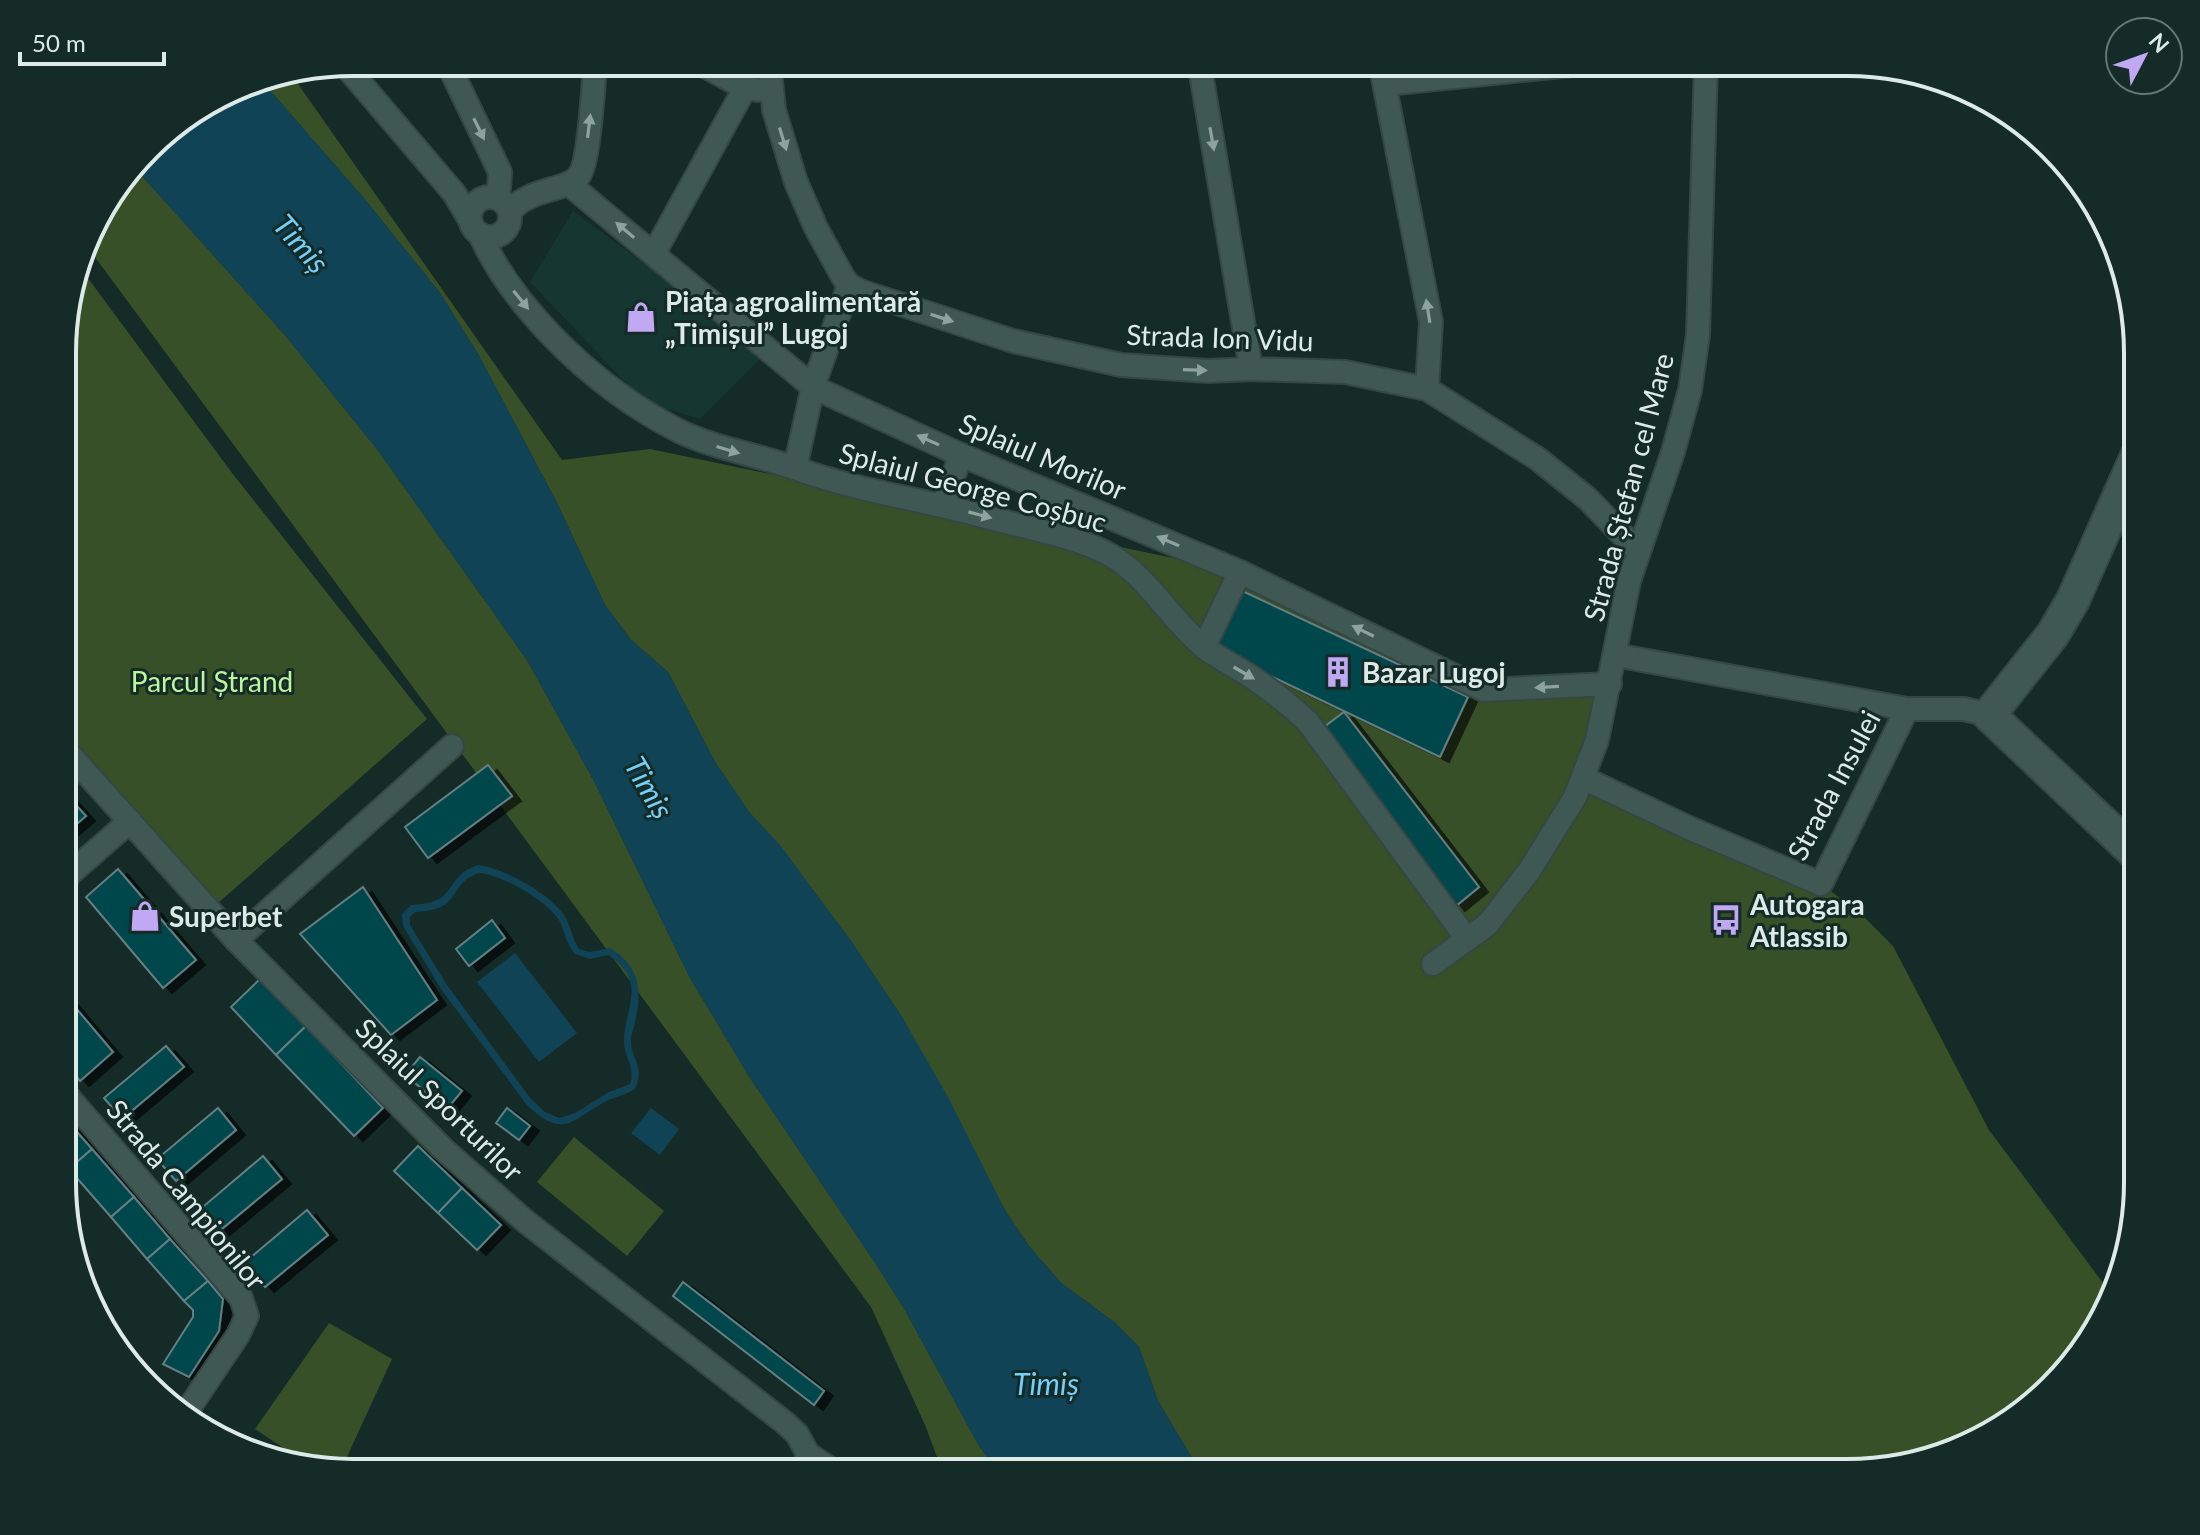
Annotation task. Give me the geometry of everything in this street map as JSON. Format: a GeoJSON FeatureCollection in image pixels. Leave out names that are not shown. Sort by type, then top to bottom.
{"type":"FeatureCollection","features":[{"type":"Feature","properties":{"kind":"main road"},"geometry":{"type":"LineString","coordinates":[[2123,488],[2073,600],[2053,634],[1989,715],[2123,842]]}},
{"type":"Feature","properties":{"kind":"street"},"geometry":{"type":"LineString","coordinates":[[354,76],[454,193],[486,212],[569,184],[580,174],[584,164],[593,76]]}},
{"type":"Feature","properties":{"kind":"street"},"geometry":{"type":"LineString","coordinates":[[454,76],[500,172],[499,189],[486,212]]}},
{"type":"Feature","properties":{"kind":"street"},"geometry":{"type":"LineString","coordinates":[[724,76],[745,88],[771,91]]}},
{"type":"Feature","properties":{"kind":"street"},"geometry":{"type":"LineString","coordinates":[[770,76],[774,110],[796,182],[816,228],[849,285],[813,387],[795,468]]}},
{"type":"Feature","properties":{"kind":"street"},"geometry":{"type":"LineString","coordinates":[[1201,77],[1251,369]]}},
{"type":"Feature","properties":{"kind":"street"},"geometry":{"type":"LineString","coordinates":[[1384,77],[1431,322],[1427,389]]}},
{"type":"Feature","properties":{"kind":"street","name":"Strada Ștefan cel Mare"},"geometry":{"type":"LineString","coordinates":[[1433,964],[1502,908],[1562,821],[1597,740],[1629,581],[1673,452],[1690,390],[1698,335],[1706,77]]}},
{"type":"Feature","properties":{"kind":"street"},"geometry":{"type":"LineString","coordinates":[[657,248],[745,88]]}},
{"type":"Feature","properties":{"kind":"street","name":"Splaiul Morilor"},"geometry":{"type":"LineString","coordinates":[[569,184],[813,387],[961,455],[1240,572],[1484,690],[1610,684]]}},
{"type":"Feature","properties":{"kind":"street","name":"Splaiul George Coșbuc"},"geometry":{"type":"LineString","coordinates":[[486,212],[489,253],[515,294],[578,362],[646,413],[724,450],[943,505],[1075,542],[1110,555],[1149,587],[1181,626],[1204,647],[1275,694],[1308,722],[1467,939]]}},
{"type":"Feature","properties":{"kind":"street","name":"Strada Ion Vidu"},"geometry":{"type":"LineString","coordinates":[[849,285],[1013,341],[1121,365],[1163,369],[1345,372],[1427,389],[1538,459],[1588,499],[1638,551]]}},
{"type":"Feature","properties":{"kind":"street"},"geometry":{"type":"LineString","coordinates":[[943,505],[961,455]]}},
{"type":"Feature","properties":{"kind":"street"},"geometry":{"type":"LineString","coordinates":[[1110,555],[1125,523]]}},
{"type":"Feature","properties":{"kind":"street"},"geometry":{"type":"LineString","coordinates":[[1204,647],[1240,572]]}},
{"type":"Feature","properties":{"kind":"street","name":"Strada Insulei"},"geometry":{"type":"LineString","coordinates":[[1583,778],[1689,828],[1821,884],[1907,709],[1615,655]]}},
{"type":"Feature","properties":{"kind":"street"},"geometry":{"type":"LineString","coordinates":[[1907,709],[1940,707],[1989,715]]}},
{"type":"Feature","properties":{"kind":"street"},"geometry":{"type":"LineString","coordinates":[[236,940],[452,746]]}},
{"type":"Feature","properties":{"kind":"street","name":"Splaiul Sporturilor"},"geometry":{"type":"LineString","coordinates":[[76,762],[236,940],[442,1148],[525,1221],[784,1422],[797,1434],[801,1458]]}},
{"type":"Feature","properties":{"kind":"street"},"geometry":{"type":"LineString","coordinates":[[77,868],[130,821]]}},
{"type":"Feature","properties":{"kind":"street","name":"Strada Campionilor"},"geometry":{"type":"LineString","coordinates":[[77,1107],[241,1298],[247,1316],[238,1335],[190,1406]]}},
{"type":"Feature","properties":{"kind":"shaded area","name":"Piața agroalimentară „Timișul” Lugoj"},"geometry":{"type":"Polygon","coordinates":[[[573,211],[766,353],[700,419],[644,402],[530,282],[573,211]]]}},
{"type":"Feature","properties":{"kind":"green space"},"geometry":{"type":"Polygon","coordinates":[[[296,82],[562,460],[650,449],[1240,572],[1484,690],[1610,684],[1583,778],[1821,884],[1860,913],[1893,946],[1989,1130],[2104,1284],[2087,1321],[2067,1351],[2043,1378],[2001,1412],[1970,1430],[1901,1454],[1847,1459],[1192,1459],[1158,1401],[1139,1347],[1114,1322],[1061,1283],[1029,1246],[1006,1212],[902,1017],[851,941],[780,846],[749,812],[715,762],[668,672],[631,640],[605,605],[556,501],[478,354],[440,293],[367,202],[269,89],[296,82]]]}},
{"type":"Feature","properties":{"kind":"green space"},"geometry":{"type":"Polygon","coordinates":[[[141,175],[285,335],[377,449],[527,660],[594,781],[690,978],[750,1078],[905,1310],[988,1458],[938,1458],[871,1307],[94,256],[113,214],[141,175]]]}},
{"type":"Feature","properties":{"kind":"green space","name":"Parcul Ștrand"},"geometry":{"type":"Polygon","coordinates":[[[87,276],[232,473],[427,719],[217,904],[76,747],[76,353],[78,316],[87,276]]]}},
{"type":"Feature","properties":{"kind":"green space"},"geometry":{"type":"Polygon","coordinates":[[[574,1137],[664,1211],[627,1256],[537,1182],[574,1137]]]}},
{"type":"Feature","properties":{"kind":"green space"},"geometry":{"type":"Polygon","coordinates":[[[329,1323],[392,1359],[346,1458],[284,1450],[255,1429],[329,1323]]]}},
{"type":"Feature","properties":{"kind":"water","name":"Timiș"},"geometry":{"type":"Polygon","coordinates":[[[269,89],[367,202],[440,293],[478,354],[556,501],[605,605],[631,640],[668,672],[715,762],[749,812],[780,845],[851,941],[902,1017],[948,1097],[1006,1212],[1029,1246],[1061,1283],[1114,1322],[1139,1347],[1158,1401],[1192,1459],[988,1458],[905,1310],[750,1078],[690,978],[594,781],[527,660],[377,449],[285,335],[141,175],[170,145],[199,123],[230,105],[269,89]]]}},
{"type":"Feature","properties":{"kind":"water"},"geometry":{"type":"Polygon","coordinates":[[[478,865],[489,867],[525,883],[548,898],[564,915],[579,949],[590,952],[610,948],[632,969],[639,996],[631,1042],[639,1074],[635,1089],[569,1123],[551,1122],[526,1104],[441,989],[403,926],[402,914],[411,905],[437,900],[467,870],[478,865]],[[479,873],[469,878],[441,907],[415,912],[410,917],[410,925],[447,985],[531,1099],[545,1112],[559,1118],[575,1113],[609,1092],[630,1084],[632,1073],[624,1042],[631,996],[628,975],[608,955],[590,959],[575,954],[553,912],[511,883],[479,873]]]}},
{"type":"Feature","properties":{"kind":"water"},"geometry":{"type":"Polygon","coordinates":[[[515,953],[577,1033],[539,1062],[477,982],[515,953]]]}},
{"type":"Feature","properties":{"kind":"water"},"geometry":{"type":"Polygon","coordinates":[[[651,1108],[679,1129],[660,1155],[631,1133],[651,1108]]]}},
{"type":"Feature","properties":{"kind":"building","name":"Bazar Lugoj"},"geometry":{"type":"Polygon","coordinates":[[[1238,589],[1468,697],[1440,757],[1210,647],[1238,589]]]}},
{"type":"Feature","properties":{"kind":"building"},"geometry":{"type":"Polygon","coordinates":[[[1344,712],[1479,887],[1456,906],[1320,730],[1344,712]]]}},
{"type":"Feature","properties":{"kind":"building"},"geometry":{"type":"Polygon","coordinates":[[[488,765],[512,796],[428,858],[405,827],[488,765]]]}},
{"type":"Feature","properties":{"kind":"building"},"geometry":{"type":"Polygon","coordinates":[[[77,806],[86,816],[77,824],[77,806]]]}},
{"type":"Feature","properties":{"kind":"building"},"geometry":{"type":"Polygon","coordinates":[[[118,869],[196,960],[163,988],[86,897],[118,869]]]}},
{"type":"Feature","properties":{"kind":"building"},"geometry":{"type":"Polygon","coordinates":[[[363,887],[437,1000],[391,1035],[300,934],[363,887]]]}},
{"type":"Feature","properties":{"kind":"building"},"geometry":{"type":"Polygon","coordinates":[[[492,920],[505,938],[469,966],[456,949],[492,920]]]}},
{"type":"Feature","properties":{"kind":"building"},"geometry":{"type":"Polygon","coordinates":[[[261,978],[306,1026],[276,1055],[231,1007],[261,978]]]}},
{"type":"Feature","properties":{"kind":"building"},"geometry":{"type":"Polygon","coordinates":[[[77,1009],[113,1052],[80,1081],[77,1077],[77,1009]]]}},
{"type":"Feature","properties":{"kind":"building"},"geometry":{"type":"Polygon","coordinates":[[[306,1026],[383,1108],[354,1136],[276,1055],[306,1026]]]}},
{"type":"Feature","properties":{"kind":"building"},"geometry":{"type":"Polygon","coordinates":[[[166,1046],[184,1067],[122,1119],[104,1098],[166,1046]]]}},
{"type":"Feature","properties":{"kind":"building"},"geometry":{"type":"Polygon","coordinates":[[[420,1057],[462,1091],[447,1109],[405,1075],[420,1057]]]}},
{"type":"Feature","properties":{"kind":"building"},"geometry":{"type":"Polygon","coordinates":[[[218,1108],[236,1130],[176,1181],[157,1159],[218,1108]]]}},
{"type":"Feature","properties":{"kind":"building"},"geometry":{"type":"Polygon","coordinates":[[[507,1108],[530,1126],[519,1140],[496,1123],[507,1108]]]}},
{"type":"Feature","properties":{"kind":"building"},"geometry":{"type":"Polygon","coordinates":[[[77,1132],[92,1149],[77,1162],[77,1132]]]}},
{"type":"Feature","properties":{"kind":"building"},"geometry":{"type":"Polygon","coordinates":[[[418,1146],[462,1188],[438,1213],[394,1171],[418,1146]]]}},
{"type":"Feature","properties":{"kind":"building"},"geometry":{"type":"Polygon","coordinates":[[[92,1149],[134,1197],[111,1217],[77,1178],[77,1162],[92,1149]]]}},
{"type":"Feature","properties":{"kind":"building"},"geometry":{"type":"Polygon","coordinates":[[[263,1156],[282,1179],[217,1233],[198,1211],[263,1156]]]}},
{"type":"Feature","properties":{"kind":"building"},"geometry":{"type":"Polygon","coordinates":[[[462,1188],[501,1225],[477,1250],[438,1213],[462,1188]]]}},
{"type":"Feature","properties":{"kind":"building"},"geometry":{"type":"Polygon","coordinates":[[[134,1197],[170,1239],[147,1259],[111,1217],[134,1197]]]}},
{"type":"Feature","properties":{"kind":"building"},"geometry":{"type":"Polygon","coordinates":[[[307,1210],[328,1235],[265,1287],[244,1263],[307,1210]]]}},
{"type":"Feature","properties":{"kind":"building"},"geometry":{"type":"Polygon","coordinates":[[[170,1239],[208,1281],[184,1301],[147,1259],[170,1239]]]}},
{"type":"Feature","properties":{"kind":"building"},"geometry":{"type":"Polygon","coordinates":[[[208,1281],[223,1299],[219,1331],[189,1377],[163,1364],[193,1317],[193,1310],[184,1301],[208,1281]]]}},
{"type":"Feature","properties":{"kind":"building"},"geometry":{"type":"Polygon","coordinates":[[[683,1282],[824,1391],[814,1405],[673,1296],[683,1282]]]}},
{"type":"Feature","properties":{"kind":"place","name":"Piața agroalimentară „Timișul” Lugoj"},"geometry":{"type":"Point","coordinates":[641,317]}},
{"type":"Feature","properties":{"kind":"place","name":"Bazar Lugoj"},"geometry":{"type":"Point","coordinates":[1338,672]}},
{"type":"Feature","properties":{"kind":"place","name":"Superbet"},"geometry":{"type":"Point","coordinates":[145,916]}},
{"type":"Feature","properties":{"kind":"place","name":"Autogara Atlassib"},"geometry":{"type":"Point","coordinates":[1726,920]}}]}
